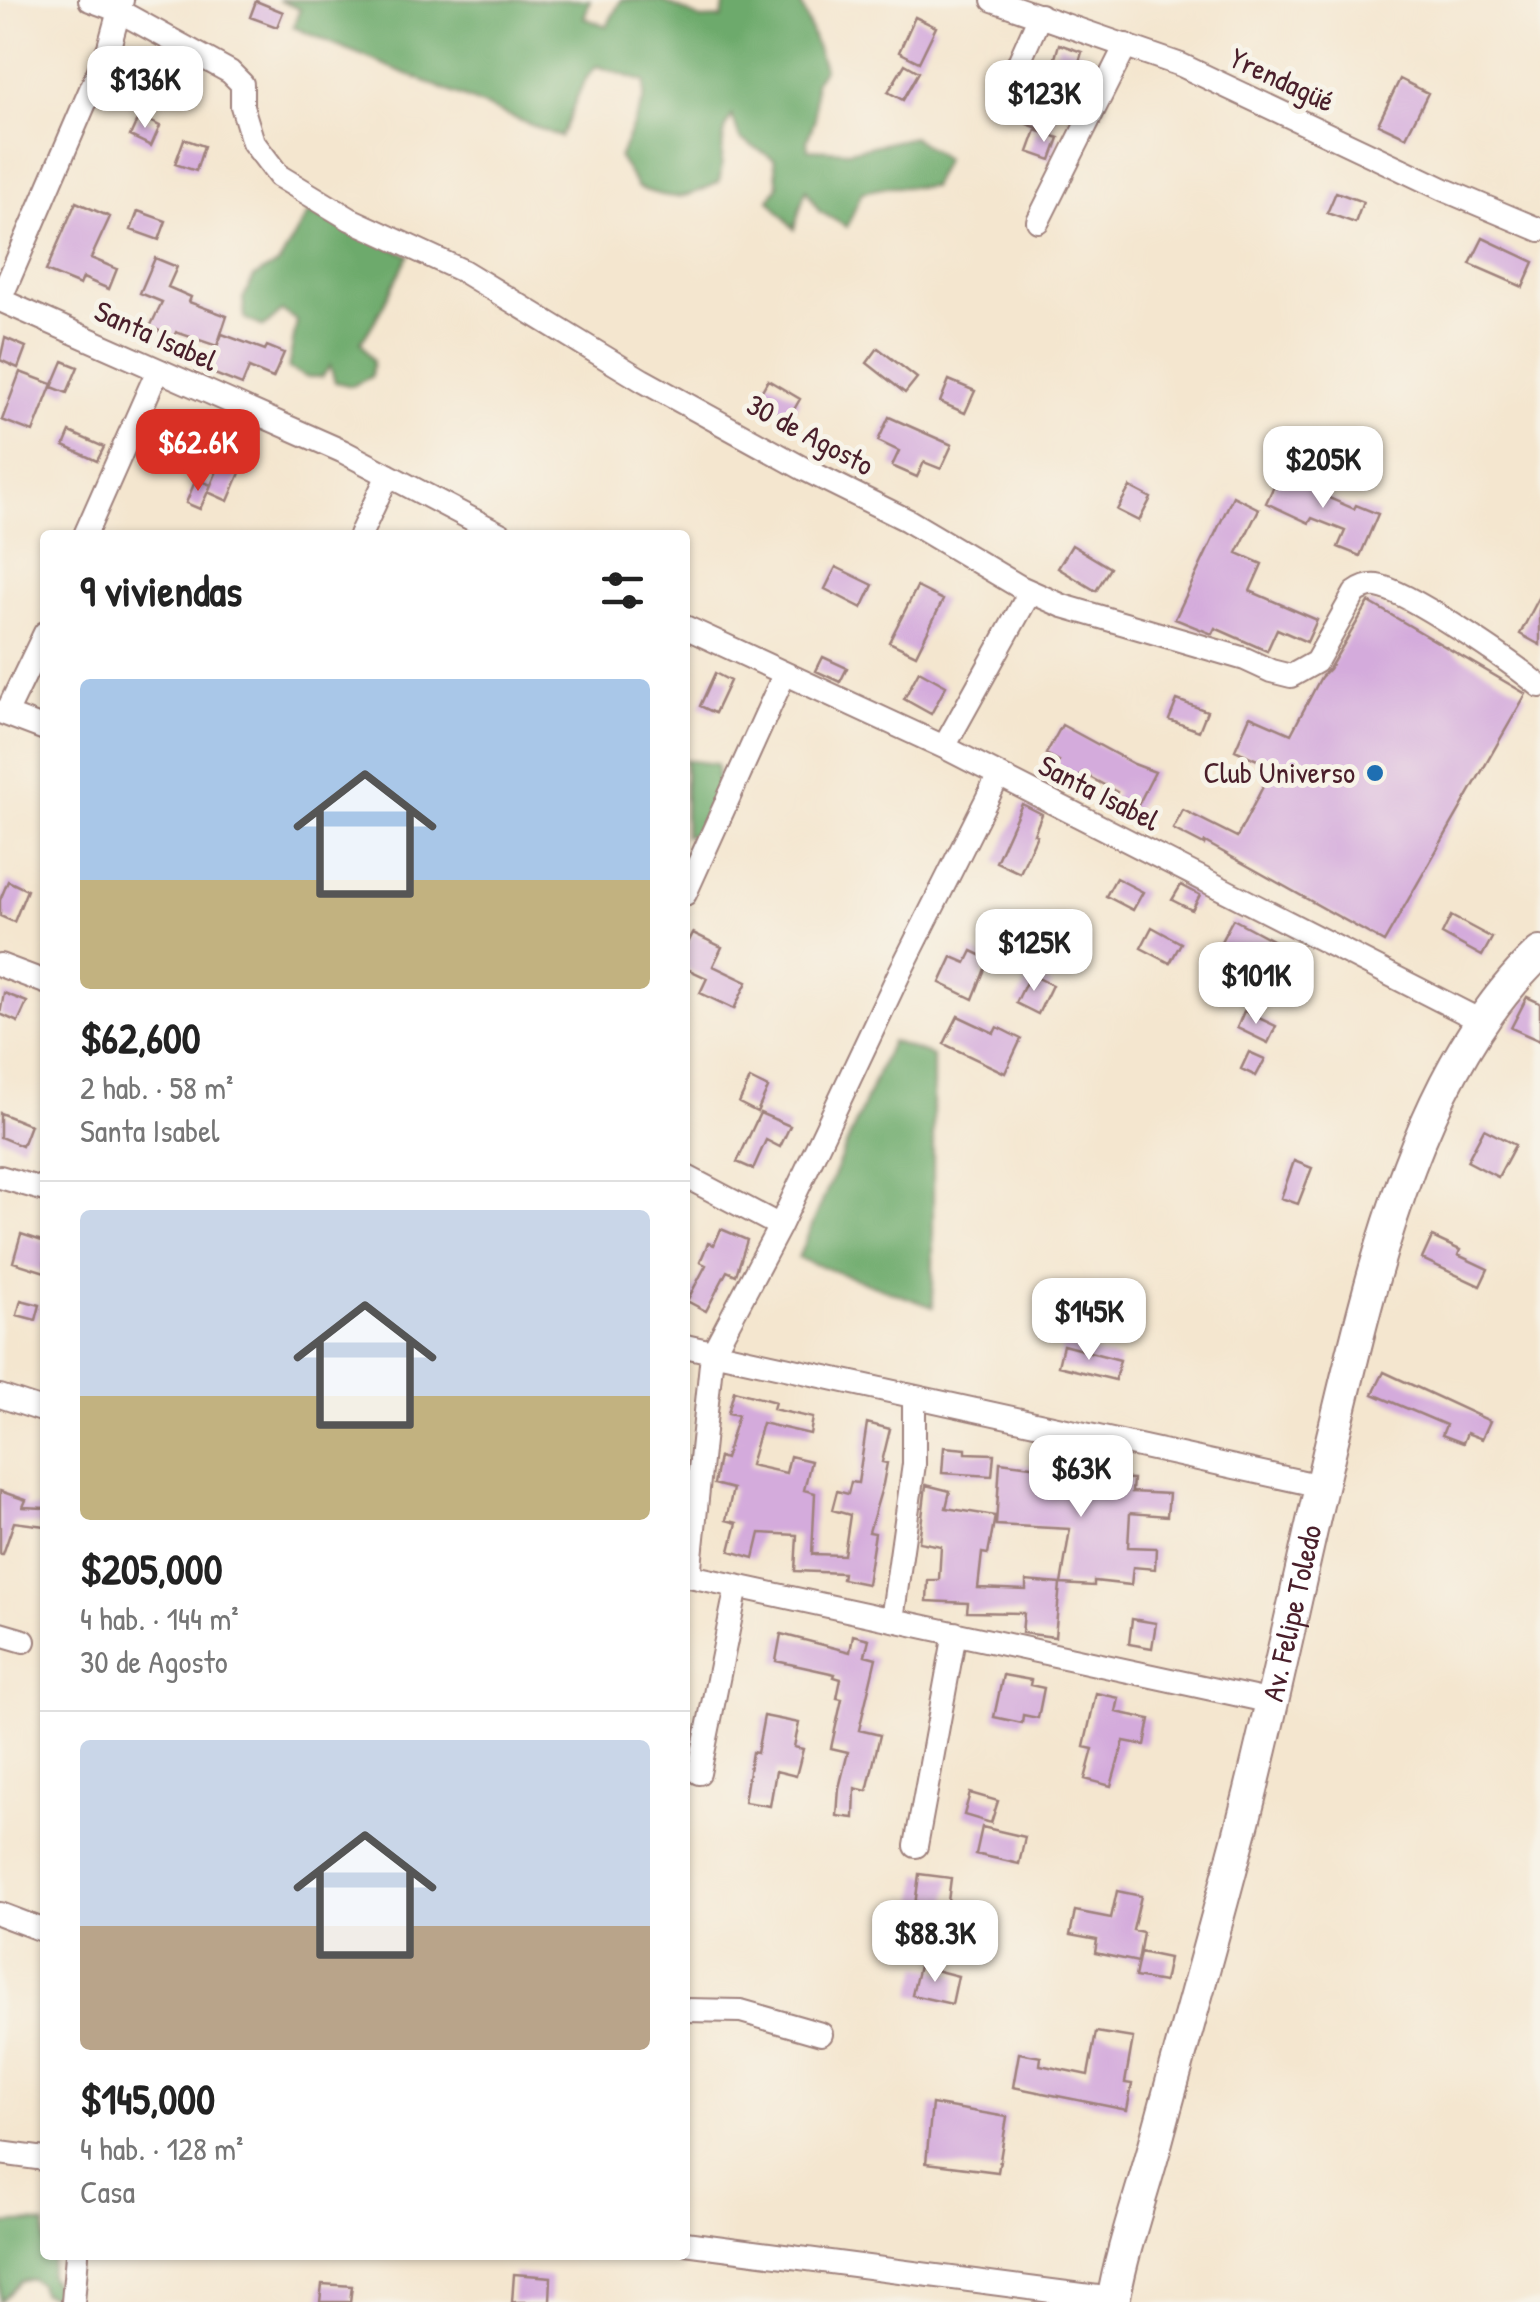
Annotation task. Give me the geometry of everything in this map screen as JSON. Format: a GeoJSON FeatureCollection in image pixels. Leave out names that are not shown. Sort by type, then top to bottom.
{"type":"FeatureCollection","features":[{"type":"Feature","properties":{"kind":"main road","name":"Av. Felipe Toledo"},"geometry":{"type":"LineString","coordinates":[[1113,2301],[1120,2261],[1225,1889],[1384,1236],[1415,1151],[1481,1021],[1540,953]]}},
{"type":"Feature","properties":{"kind":"street","name":"30 de Agosto"},"geometry":{"type":"LineString","coordinates":[[90,0],[120,5],[230,72],[242,84],[242,106],[253,142],[279,176],[350,219],[463,271],[642,380],[907,520],[1030,592],[1064,606],[1245,658],[1271,672],[1291,676],[1316,662],[1355,593],[1374,585],[1401,595],[1463,632],[1540,686]]}},
{"type":"Feature","properties":{"kind":"street","name":"Yrendagüé"},"geometry":{"type":"LineString","coordinates":[[993,0],[1181,65],[1540,230]]}},
{"type":"Feature","properties":{"kind":"street"},"geometry":{"type":"LineString","coordinates":[[0,300],[109,47],[120,5]]}},
{"type":"Feature","properties":{"kind":"street"},"geometry":{"type":"LineString","coordinates":[[1000,104],[1040,16]]}},
{"type":"Feature","properties":{"kind":"street"},"geometry":{"type":"LineString","coordinates":[[1038,221],[1126,45]]}},
{"type":"Feature","properties":{"kind":"street","name":"Santa Isabel"},"geometry":{"type":"LineString","coordinates":[[0,300],[342,451],[492,530]]}},
{"type":"Feature","properties":{"kind":"street"},"geometry":{"type":"LineString","coordinates":[[87,530],[158,370]]}},
{"type":"Feature","properties":{"kind":"street"},"geometry":{"type":"LineString","coordinates":[[362,530],[388,476]]}},
{"type":"Feature","properties":{"kind":"street"},"geometry":{"type":"LineString","coordinates":[[944,747],[1030,592]]}},
{"type":"Feature","properties":{"kind":"street","name":"Santa Isabel"},"geometry":{"type":"LineString","coordinates":[[690,629],[944,747],[1481,1021]]}},
{"type":"Feature","properties":{"kind":"street"},"geometry":{"type":"LineString","coordinates":[[40,643],[3,713],[40,727]]}},
{"type":"Feature","properties":{"kind":"street"},"geometry":{"type":"LineString","coordinates":[[690,883],[784,676]]}},
{"type":"Feature","properties":{"kind":"street"},"geometry":{"type":"LineString","coordinates":[[690,1549],[712,1354],[780,1226],[899,974],[999,776]]}},
{"type":"Feature","properties":{"kind":"street"},"geometry":{"type":"LineString","coordinates":[[0,965],[40,980]]}},
{"type":"Feature","properties":{"kind":"street"},"geometry":{"type":"LineString","coordinates":[[0,1177],[40,1189]]}},
{"type":"Feature","properties":{"kind":"street"},"geometry":{"type":"LineString","coordinates":[[690,1179],[780,1226]]}},
{"type":"Feature","properties":{"kind":"street"},"geometry":{"type":"LineString","coordinates":[[690,1347],[1321,1486]]}},
{"type":"Feature","properties":{"kind":"street"},"geometry":{"type":"LineString","coordinates":[[0,1396],[40,1409]]}},
{"type":"Feature","properties":{"kind":"street"},"geometry":{"type":"LineString","coordinates":[[892,1620],[914,1464],[914,1398]]}},
{"type":"Feature","properties":{"kind":"street"},"geometry":{"type":"LineString","coordinates":[[690,1577],[1272,1702]]}},
{"type":"Feature","properties":{"kind":"street"},"geometry":{"type":"LineString","coordinates":[[700,1773],[737,1586]]}},
{"type":"Feature","properties":{"kind":"street"},"geometry":{"type":"LineString","coordinates":[[916,1846],[955,1633]]}},
{"type":"Feature","properties":{"kind":"street"},"geometry":{"type":"LineString","coordinates":[[0,1634],[24,1642]]}},
{"type":"Feature","properties":{"kind":"street"},"geometry":{"type":"LineString","coordinates":[[0,1914],[40,1929]]}},
{"type":"Feature","properties":{"kind":"street"},"geometry":{"type":"LineString","coordinates":[[690,2010],[741,2011],[821,2034]]}},
{"type":"Feature","properties":{"kind":"street"},"geometry":{"type":"LineString","coordinates":[[0,2153],[40,2158]]}},
{"type":"Feature","properties":{"kind":"street"},"geometry":{"type":"LineString","coordinates":[[690,2244],[1113,2301]]}},
{"type":"Feature","properties":{"kind":"street"},"geometry":{"type":"LineString","coordinates":[[73,2302],[76,2260]]}},
{"type":"Feature","properties":{"kind":"green space"},"geometry":{"type":"Polygon","coordinates":[[[278,0],[590,0],[584,18],[607,26],[621,0],[661,0],[701,19],[722,18],[725,0],[800,0],[824,68],[815,81],[815,119],[808,149],[849,151],[913,137],[945,159],[931,187],[887,187],[862,192],[847,227],[819,211],[806,189],[794,229],[769,200],[778,186],[774,159],[740,139],[732,116],[725,131],[719,182],[679,197],[662,195],[638,188],[619,158],[644,100],[645,82],[597,66],[584,82],[560,137],[293,27],[300,9],[278,0]]]}},
{"type":"Feature","properties":{"kind":"green space"},"geometry":{"type":"Polygon","coordinates":[[[309,212],[409,255],[361,342],[373,361],[371,377],[352,386],[335,382],[330,366],[322,377],[306,377],[288,368],[297,321],[282,311],[264,327],[245,319],[243,299],[254,277],[279,263],[309,212]]]}},
{"type":"Feature","properties":{"kind":"green space"},"geometry":{"type":"Polygon","coordinates":[[[690,761],[717,764],[719,805],[702,833],[690,835],[690,761]]]}},
{"type":"Feature","properties":{"kind":"green space"},"geometry":{"type":"Polygon","coordinates":[[[891,1041],[933,1056],[933,1307],[798,1258],[891,1041]]]}},
{"type":"Feature","properties":{"kind":"green space"},"geometry":{"type":"Polygon","coordinates":[[[0,2224],[40,2224],[40,2260],[52,2260],[49,2275],[59,2293],[41,2293],[39,2284],[32,2279],[20,2282],[0,2302],[0,2224]]]}},
{"type":"Feature","properties":{"kind":"building"},"geometry":{"type":"Polygon","coordinates":[[[256,1],[283,12],[277,27],[250,17],[256,1]]]}},
{"type":"Feature","properties":{"kind":"building"},"geometry":{"type":"Polygon","coordinates":[[[915,17],[936,27],[919,62],[899,52],[915,17]]]}},
{"type":"Feature","properties":{"kind":"building"},"geometry":{"type":"Polygon","coordinates":[[[1059,44],[1082,52],[1076,72],[1053,65],[1059,44]]]}},
{"type":"Feature","properties":{"kind":"building"},"geometry":{"type":"Polygon","coordinates":[[[905,64],[919,72],[903,100],[888,92],[905,64]]]}},
{"type":"Feature","properties":{"kind":"building"},"geometry":{"type":"Polygon","coordinates":[[[1400,79],[1428,93],[1406,137],[1378,124],[1400,79]]]}},
{"type":"Feature","properties":{"kind":"building"},"geometry":{"type":"Polygon","coordinates":[[[1035,103],[1057,112],[1049,132],[1027,124],[1035,103]]]}},
{"type":"Feature","properties":{"kind":"building"},"geometry":{"type":"Polygon","coordinates":[[[139,116],[160,126],[151,146],[130,136],[139,116]]]}},
{"type":"Feature","properties":{"kind":"building"},"geometry":{"type":"Polygon","coordinates":[[[1036,130],[1059,138],[1051,160],[1028,152],[1036,130]]]}},
{"type":"Feature","properties":{"kind":"building"},"geometry":{"type":"Polygon","coordinates":[[[184,139],[204,146],[196,171],[175,164],[184,139]]]}},
{"type":"Feature","properties":{"kind":"building"},"geometry":{"type":"Polygon","coordinates":[[[1336,192],[1363,202],[1355,223],[1327,213],[1336,192]]]}},
{"type":"Feature","properties":{"kind":"building"},"geometry":{"type":"Polygon","coordinates":[[[76,202],[110,217],[91,258],[117,269],[109,289],[83,278],[80,285],[46,271],[76,202]]]}},
{"type":"Feature","properties":{"kind":"building"},"geometry":{"type":"Polygon","coordinates":[[[138,211],[166,221],[159,240],[131,230],[138,211]]]}},
{"type":"Feature","properties":{"kind":"building"},"geometry":{"type":"Polygon","coordinates":[[[1483,238],[1534,262],[1523,287],[1470,264],[1483,238]]]}},
{"type":"Feature","properties":{"kind":"building"},"geometry":{"type":"Polygon","coordinates":[[[155,258],[177,267],[168,287],[191,297],[189,302],[227,316],[217,346],[176,332],[174,337],[150,327],[162,302],[140,293],[155,258]]]}},
{"type":"Feature","properties":{"kind":"building"},"geometry":{"type":"Polygon","coordinates":[[[222,334],[284,353],[273,378],[249,368],[242,385],[207,371],[222,334]]]}},
{"type":"Feature","properties":{"kind":"building"},"geometry":{"type":"Polygon","coordinates":[[[5,338],[26,347],[18,368],[0,360],[5,338]]]}},
{"type":"Feature","properties":{"kind":"building"},"geometry":{"type":"Polygon","coordinates":[[[878,348],[917,378],[905,393],[867,363],[878,348]]]}},
{"type":"Feature","properties":{"kind":"building"},"geometry":{"type":"Polygon","coordinates":[[[63,361],[78,367],[67,393],[52,387],[63,361]]]}},
{"type":"Feature","properties":{"kind":"building"},"geometry":{"type":"Polygon","coordinates":[[[20,372],[52,384],[33,432],[2,420],[20,372]]]}},
{"type":"Feature","properties":{"kind":"building"},"geometry":{"type":"Polygon","coordinates":[[[768,380],[800,399],[788,420],[756,401],[768,380]]]}},
{"type":"Feature","properties":{"kind":"building"},"geometry":{"type":"Polygon","coordinates":[[[949,380],[975,391],[965,413],[940,402],[949,380]]]}},
{"type":"Feature","properties":{"kind":"building"},"geometry":{"type":"Polygon","coordinates":[[[889,417],[952,445],[941,469],[924,462],[917,477],[892,466],[899,451],[878,441],[889,417]]]}},
{"type":"Feature","properties":{"kind":"building"},"geometry":{"type":"Polygon","coordinates":[[[70,432],[104,447],[97,461],[64,446],[70,432]]]}},
{"type":"Feature","properties":{"kind":"building"},"geometry":{"type":"Polygon","coordinates":[[[228,445],[248,454],[228,501],[208,492],[228,445]]]}},
{"type":"Feature","properties":{"kind":"building"},"geometry":{"type":"Polygon","coordinates":[[[1281,471],[1324,491],[1322,495],[1378,514],[1360,556],[1338,547],[1345,531],[1312,518],[1309,523],[1266,503],[1281,471]]]}},
{"type":"Feature","properties":{"kind":"building"},"geometry":{"type":"Polygon","coordinates":[[[196,479],[211,485],[200,509],[186,503],[196,479]]]}},
{"type":"Feature","properties":{"kind":"building"},"geometry":{"type":"Polygon","coordinates":[[[1130,487],[1151,498],[1139,521],[1117,510],[1130,487]]]}},
{"type":"Feature","properties":{"kind":"building"},"geometry":{"type":"Polygon","coordinates":[[[1233,496],[1259,509],[1237,553],[1262,564],[1250,591],[1317,620],[1307,642],[1277,629],[1267,651],[1215,628],[1212,634],[1175,619],[1233,496]]]}},
{"type":"Feature","properties":{"kind":"building"},"geometry":{"type":"Polygon","coordinates":[[[1072,545],[1110,568],[1096,591],[1058,568],[1072,545]]]}},
{"type":"Feature","properties":{"kind":"building"},"geometry":{"type":"Polygon","coordinates":[[[836,567],[873,585],[862,608],[825,589],[836,567]]]}},
{"type":"Feature","properties":{"kind":"building"},"geometry":{"type":"Polygon","coordinates":[[[917,587],[943,600],[916,655],[889,642],[917,587]]]}},
{"type":"Feature","properties":{"kind":"building"},"geometry":{"type":"Polygon","coordinates":[[[1540,596],[1540,645],[1520,634],[1540,596]]]}},
{"type":"Feature","properties":{"kind":"building","name":"Club Universo"},"geometry":{"type":"Polygon","coordinates":[[[1369,602],[1526,694],[1384,942],[1205,842],[1204,845],[1173,829],[1183,810],[1237,837],[1273,767],[1235,750],[1250,716],[1291,734],[1321,677],[1369,602]]]}},
{"type":"Feature","properties":{"kind":"building"},"geometry":{"type":"Polygon","coordinates":[[[823,657],[847,668],[840,682],[816,671],[823,657]]]}},
{"type":"Feature","properties":{"kind":"building"},"geometry":{"type":"Polygon","coordinates":[[[919,671],[946,686],[931,714],[904,699],[919,671]]]}},
{"type":"Feature","properties":{"kind":"building"},"geometry":{"type":"Polygon","coordinates":[[[715,673],[730,681],[715,713],[700,706],[715,673]]]}},
{"type":"Feature","properties":{"kind":"building"},"geometry":{"type":"Polygon","coordinates":[[[1177,700],[1207,711],[1199,731],[1169,720],[1177,700]]]}},
{"type":"Feature","properties":{"kind":"building"},"geometry":{"type":"Polygon","coordinates":[[[1062,725],[1155,772],[1133,815],[1111,804],[1117,792],[1082,773],[1075,786],[1052,774],[1059,761],[1046,754],[1062,725]]]}},
{"type":"Feature","properties":{"kind":"building"},"geometry":{"type":"Polygon","coordinates":[[[1022,804],[1042,814],[1020,873],[996,862],[1022,804]]]}},
{"type":"Feature","properties":{"kind":"building"},"geometry":{"type":"Polygon","coordinates":[[[1116,878],[1143,892],[1133,910],[1106,896],[1116,878]]]}},
{"type":"Feature","properties":{"kind":"building"},"geometry":{"type":"Polygon","coordinates":[[[8,881],[27,890],[14,922],[0,916],[0,900],[8,881]]]}},
{"type":"Feature","properties":{"kind":"building"},"geometry":{"type":"Polygon","coordinates":[[[1181,885],[1200,895],[1192,910],[1172,900],[1181,885]]]}},
{"type":"Feature","properties":{"kind":"building"},"geometry":{"type":"Polygon","coordinates":[[[1451,916],[1492,938],[1482,956],[1442,934],[1451,916]]]}},
{"type":"Feature","properties":{"kind":"building"},"geometry":{"type":"Polygon","coordinates":[[[1233,919],[1298,954],[1284,980],[1219,945],[1233,919]]]}},
{"type":"Feature","properties":{"kind":"building"},"geometry":{"type":"Polygon","coordinates":[[[1152,927],[1181,943],[1170,963],[1141,948],[1152,927]]]}},
{"type":"Feature","properties":{"kind":"building"},"geometry":{"type":"Polygon","coordinates":[[[693,933],[722,947],[713,966],[747,982],[734,1009],[700,993],[707,978],[690,970],[693,933]]]}},
{"type":"Feature","properties":{"kind":"building"},"geometry":{"type":"Polygon","coordinates":[[[972,951],[989,959],[973,999],[940,983],[952,957],[966,963],[972,951]]]}},
{"type":"Feature","properties":{"kind":"building"},"geometry":{"type":"Polygon","coordinates":[[[1030,974],[1052,985],[1038,1014],[1016,1003],[1030,974]]]}},
{"type":"Feature","properties":{"kind":"building"},"geometry":{"type":"Polygon","coordinates":[[[4,993],[27,1002],[18,1022],[0,1014],[4,993]]]}},
{"type":"Feature","properties":{"kind":"building"},"geometry":{"type":"Polygon","coordinates":[[[1527,997],[1540,1003],[1540,1041],[1511,1028],[1527,997]]]}},
{"type":"Feature","properties":{"kind":"building"},"geometry":{"type":"Polygon","coordinates":[[[1244,1011],[1276,1026],[1268,1043],[1237,1028],[1244,1011]]]}},
{"type":"Feature","properties":{"kind":"building"},"geometry":{"type":"Polygon","coordinates":[[[958,1016],[994,1033],[997,1027],[1021,1039],[1005,1073],[944,1044],[958,1016]]]}},
{"type":"Feature","properties":{"kind":"building"},"geometry":{"type":"Polygon","coordinates":[[[1249,1052],[1265,1059],[1256,1076],[1241,1069],[1249,1052]]]}},
{"type":"Feature","properties":{"kind":"building"},"geometry":{"type":"Polygon","coordinates":[[[750,1079],[768,1088],[757,1112],[739,1103],[750,1079]]]}},
{"type":"Feature","properties":{"kind":"building"},"geometry":{"type":"Polygon","coordinates":[[[0,1113],[30,1125],[22,1146],[0,1137],[0,1113]]]}},
{"type":"Feature","properties":{"kind":"building"},"geometry":{"type":"Polygon","coordinates":[[[760,1113],[790,1126],[780,1147],[766,1140],[753,1169],[737,1162],[760,1113]]]}},
{"type":"Feature","properties":{"kind":"building"},"geometry":{"type":"Polygon","coordinates":[[[1484,1129],[1515,1145],[1498,1177],[1467,1161],[1484,1129]]]}},
{"type":"Feature","properties":{"kind":"building"},"geometry":{"type":"Polygon","coordinates":[[[1294,1161],[1312,1168],[1298,1204],[1281,1198],[1294,1161]]]}},
{"type":"Feature","properties":{"kind":"building"},"geometry":{"type":"Polygon","coordinates":[[[721,1229],[747,1240],[736,1275],[727,1271],[706,1311],[690,1303],[690,1295],[706,1265],[700,1262],[708,1243],[714,1245],[721,1229]]]}},
{"type":"Feature","properties":{"kind":"building"},"geometry":{"type":"Polygon","coordinates":[[[21,1234],[40,1240],[40,1270],[13,1262],[21,1234]]]}},
{"type":"Feature","properties":{"kind":"building"},"geometry":{"type":"Polygon","coordinates":[[[1432,1237],[1488,1269],[1480,1286],[1422,1259],[1432,1237]]]}},
{"type":"Feature","properties":{"kind":"building"},"geometry":{"type":"Polygon","coordinates":[[[21,1300],[40,1305],[36,1320],[17,1315],[21,1300]]]}},
{"type":"Feature","properties":{"kind":"building"},"geometry":{"type":"Polygon","coordinates":[[[1063,1345],[1120,1360],[1115,1380],[1058,1366],[1063,1345]]]}},
{"type":"Feature","properties":{"kind":"building"},"geometry":{"type":"Polygon","coordinates":[[[1384,1372],[1490,1421],[1482,1439],[1467,1433],[1463,1443],[1442,1435],[1446,1425],[1373,1394],[1384,1372]]]}},
{"type":"Feature","properties":{"kind":"building"},"geometry":{"type":"Polygon","coordinates":[[[734,1391],[775,1402],[773,1409],[813,1418],[810,1434],[762,1423],[750,1465],[786,1473],[790,1456],[811,1461],[804,1490],[815,1493],[812,1554],[844,1555],[850,1515],[832,1510],[837,1491],[848,1494],[851,1482],[858,1483],[867,1423],[890,1429],[882,1462],[887,1463],[883,1484],[869,1532],[875,1533],[867,1584],[842,1579],[843,1573],[795,1571],[797,1535],[760,1533],[754,1558],[730,1551],[737,1523],[726,1520],[733,1489],[714,1484],[719,1457],[725,1459],[738,1415],[728,1413],[734,1391]]]}},
{"type":"Feature","properties":{"kind":"building"},"geometry":{"type":"Polygon","coordinates":[[[944,1447],[994,1454],[992,1476],[942,1473],[944,1447]]]}},
{"type":"Feature","properties":{"kind":"building"},"geometry":{"type":"Polygon","coordinates":[[[1000,1462],[1063,1470],[1060,1480],[1108,1484],[1109,1478],[1133,1479],[1132,1492],[1169,1494],[1167,1516],[1130,1513],[1128,1547],[1156,1548],[1155,1569],[1133,1567],[1131,1585],[1094,1581],[1094,1586],[1061,1584],[1070,1529],[996,1525],[1000,1462]]]}},
{"type":"Feature","properties":{"kind":"building"},"geometry":{"type":"Polygon","coordinates":[[[926,1485],[950,1491],[946,1508],[995,1516],[988,1554],[982,1553],[978,1588],[1026,1590],[1026,1581],[1060,1584],[1055,1637],[1022,1633],[1024,1613],[967,1612],[968,1603],[927,1601],[928,1580],[939,1580],[941,1546],[919,1542],[926,1485]]]}},
{"type":"Feature","properties":{"kind":"building"},"geometry":{"type":"Polygon","coordinates":[[[0,1491],[26,1500],[23,1507],[40,1508],[40,1525],[14,1522],[0,1554],[0,1491]]]}},
{"type":"Feature","properties":{"kind":"building"},"geometry":{"type":"Polygon","coordinates":[[[1132,1619],[1156,1623],[1152,1648],[1129,1644],[1132,1619]]]}},
{"type":"Feature","properties":{"kind":"building"},"geometry":{"type":"Polygon","coordinates":[[[781,1634],[850,1652],[853,1635],[869,1639],[865,1655],[876,1658],[859,1730],[880,1735],[867,1791],[855,1788],[854,1818],[837,1816],[848,1752],[831,1748],[842,1699],[837,1698],[841,1679],[835,1674],[776,1661],[781,1634]]]}},
{"type":"Feature","properties":{"kind":"building"},"geometry":{"type":"Polygon","coordinates":[[[1003,1675],[1031,1680],[1030,1685],[1044,1688],[1038,1718],[1023,1715],[1022,1723],[994,1717],[1003,1675]]]}},
{"type":"Feature","properties":{"kind":"building"},"geometry":{"type":"Polygon","coordinates":[[[1096,1693],[1119,1698],[1116,1712],[1150,1719],[1145,1745],[1124,1741],[1111,1786],[1085,1779],[1093,1749],[1084,1747],[1096,1693]]]}},
{"type":"Feature","properties":{"kind":"building"},"geometry":{"type":"Polygon","coordinates":[[[764,1716],[799,1723],[794,1747],[803,1749],[796,1776],[776,1771],[770,1806],[744,1802],[752,1752],[757,1753],[764,1716]]]}},
{"type":"Feature","properties":{"kind":"building"},"geometry":{"type":"Polygon","coordinates":[[[970,1793],[998,1801],[991,1823],[964,1815],[970,1793]]]}},
{"type":"Feature","properties":{"kind":"building"},"geometry":{"type":"Polygon","coordinates":[[[982,1827],[1025,1837],[1019,1864],[976,1854],[982,1827]]]}},
{"type":"Feature","properties":{"kind":"building"},"geometry":{"type":"Polygon","coordinates":[[[919,1874],[951,1878],[946,1917],[914,1914],[919,1874]]]}},
{"type":"Feature","properties":{"kind":"building"},"geometry":{"type":"Polygon","coordinates":[[[1117,1891],[1141,1896],[1133,1930],[1143,1932],[1138,1962],[1095,1953],[1097,1940],[1070,1935],[1075,1911],[1111,1918],[1117,1891]]]}},
{"type":"Feature","properties":{"kind":"building"},"geometry":{"type":"Polygon","coordinates":[[[1140,1952],[1169,1958],[1164,1982],[1135,1977],[1140,1952]]]}},
{"type":"Feature","properties":{"kind":"building"},"geometry":{"type":"Polygon","coordinates":[[[919,1966],[958,1976],[952,2004],[912,1995],[919,1966]]]}},
{"type":"Feature","properties":{"kind":"building"},"geometry":{"type":"Polygon","coordinates":[[[1096,2032],[1133,2038],[1125,2083],[1132,2084],[1127,2110],[1013,2087],[1019,2053],[1041,2057],[1040,2065],[1088,2075],[1096,2032]]]}},
{"type":"Feature","properties":{"kind":"building"},"geometry":{"type":"Polygon","coordinates":[[[932,2104],[1007,2117],[998,2172],[926,2163],[932,2104]]]}},
{"type":"Feature","properties":{"kind":"building"},"geometry":{"type":"Polygon","coordinates":[[[514,2274],[551,2277],[550,2302],[512,2302],[514,2274]]]}},
{"type":"Feature","properties":{"kind":"building"},"geometry":{"type":"Polygon","coordinates":[[[322,2284],[352,2286],[350,2302],[320,2302],[322,2284]]]}},
{"type":"Feature","properties":{"kind":"place","name":"Club Universo"},"geometry":{"type":"Point","coordinates":[1375,773]}}]}
